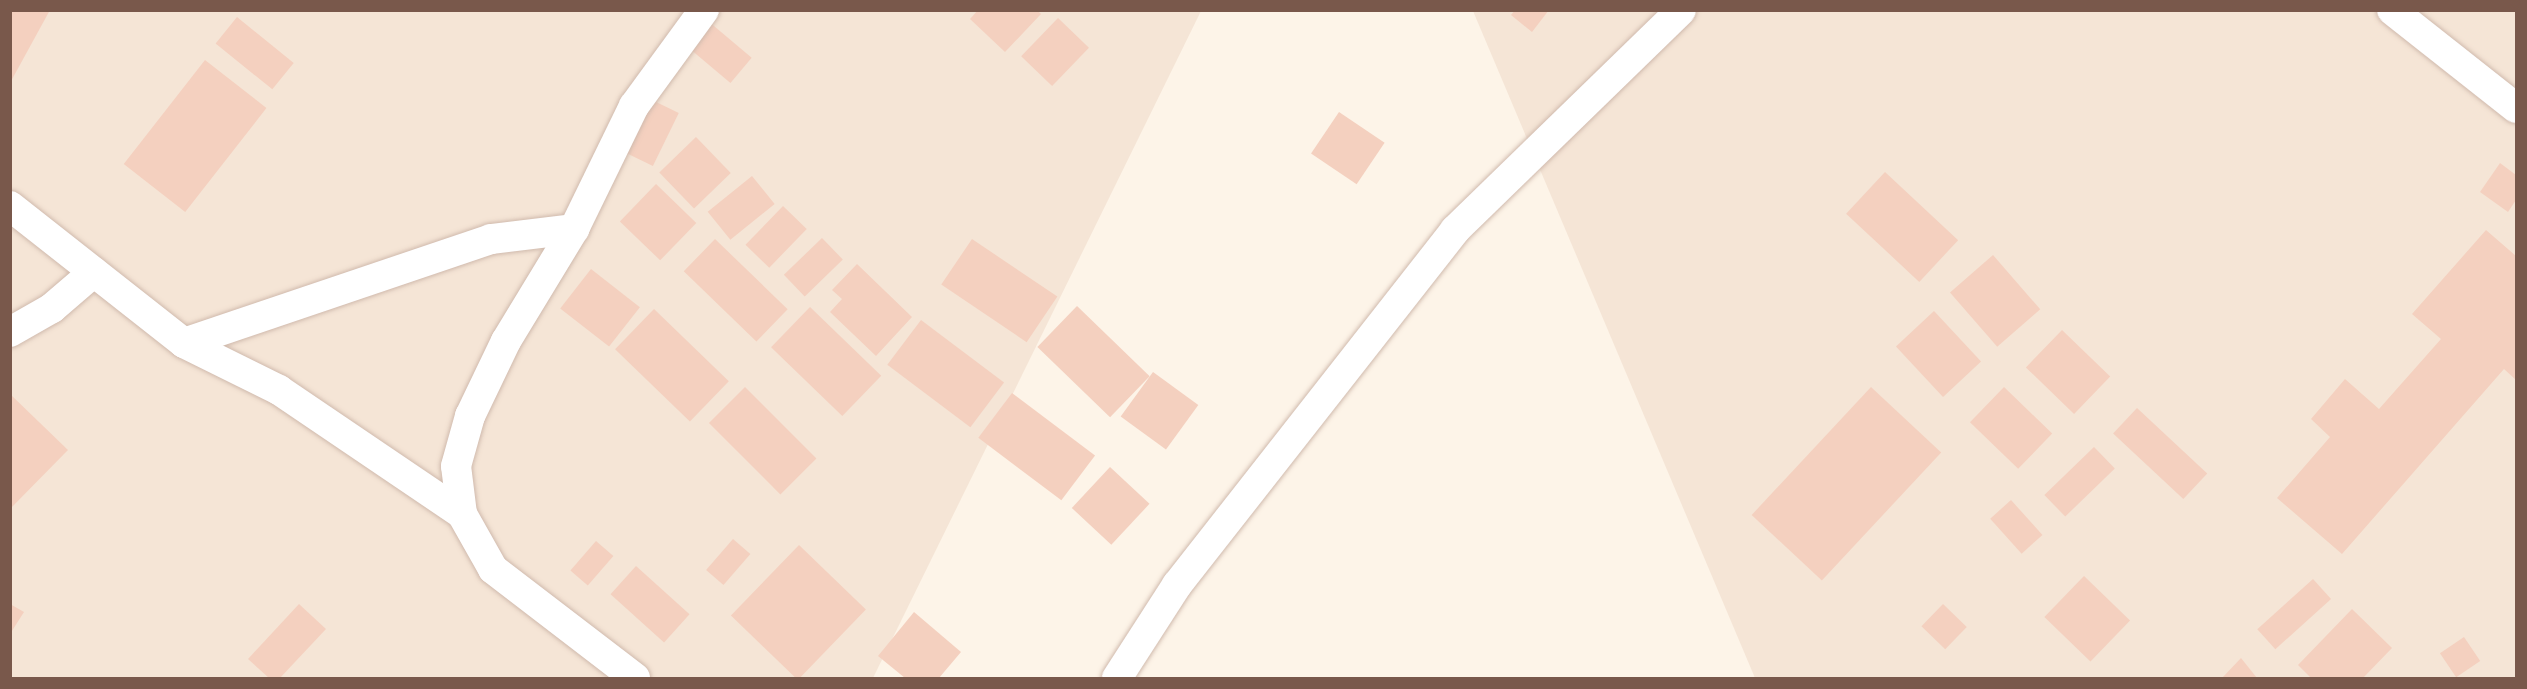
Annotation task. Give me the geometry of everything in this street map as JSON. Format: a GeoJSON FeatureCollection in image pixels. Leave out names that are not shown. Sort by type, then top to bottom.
{"type":"FeatureCollection","features":[{"type":"Feature","properties":{"kind":"street"},"geometry":{"type":"LineString","coordinates":[[635,678],[493,569],[462,514],[456,466],[470,416],[506,341],[574,229],[634,106],[704,10]]}},
{"type":"Feature","properties":{"kind":"street"},"geometry":{"type":"LineString","coordinates":[[1117,678],[1177,585],[1455,230],[1597,98],[1680,10]]}},
{"type":"Feature","properties":{"kind":"street"},"geometry":{"type":"LineString","coordinates":[[2392,10],[2517,108]]}},
{"type":"Feature","properties":{"kind":"street"},"geometry":{"type":"LineString","coordinates":[[10,206],[184,343],[279,390],[462,514]]}},
{"type":"Feature","properties":{"kind":"street"},"geometry":{"type":"LineString","coordinates":[[184,343],[490,239],[574,229]]}},
{"type":"Feature","properties":{"kind":"street"},"geometry":{"type":"LineString","coordinates":[[10,332],[52,308],[94,272]]}},
{"type":"Feature","properties":{"kind":"shaded area"},"geometry":{"type":"Polygon","coordinates":[[[10,11],[1201,11],[873,678],[11,678],[10,11]]]}},
{"type":"Feature","properties":{"kind":"shaded area"},"geometry":{"type":"Polygon","coordinates":[[[1473,11],[2516,11],[2516,678],[1755,678],[1473,11]]]}},
{"type":"Feature","properties":{"kind":"building"},"geometry":{"type":"Polygon","coordinates":[[[50,10],[10,83],[10,11],[50,10]]]}},
{"type":"Feature","properties":{"kind":"building"},"geometry":{"type":"Polygon","coordinates":[[[978,10],[1037,10],[1041,14],[1005,52],[970,19],[978,10]]]}},
{"type":"Feature","properties":{"kind":"building"},"geometry":{"type":"Polygon","coordinates":[[[1515,10],[1549,10],[1532,32],[1511,15],[1515,10]]]}},
{"type":"Feature","properties":{"kind":"building"},"geometry":{"type":"Polygon","coordinates":[[[237,17],[294,63],[272,89],[216,43],[237,17]]]}},
{"type":"Feature","properties":{"kind":"building"},"geometry":{"type":"Polygon","coordinates":[[[1058,18],[1089,48],[1052,86],[1021,56],[1058,18]]]}},
{"type":"Feature","properties":{"kind":"building"},"geometry":{"type":"Polygon","coordinates":[[[708,21],[752,58],[730,83],[687,46],[708,21]]]}},
{"type":"Feature","properties":{"kind":"building"},"geometry":{"type":"Polygon","coordinates":[[[205,60],[266,108],[185,212],[124,164],[205,60]]]}},
{"type":"Feature","properties":{"kind":"building"},"geometry":{"type":"Polygon","coordinates":[[[650,99],[679,113],[653,166],[624,152],[650,99]]]}},
{"type":"Feature","properties":{"kind":"building"},"geometry":{"type":"Polygon","coordinates":[[[1339,112],[1385,143],[1357,184],[1311,153],[1339,112]]]}},
{"type":"Feature","properties":{"kind":"building"},"geometry":{"type":"Polygon","coordinates":[[[696,137],[731,173],[694,208],[659,172],[696,137]]]}},
{"type":"Feature","properties":{"kind":"building"},"geometry":{"type":"Polygon","coordinates":[[[2500,163],[2516,175],[2516,200],[2508,212],[2480,192],[2500,163]]]}},
{"type":"Feature","properties":{"kind":"building"},"geometry":{"type":"Polygon","coordinates":[[[1885,172],[1958,240],[1919,282],[1846,214],[1885,172]]]}},
{"type":"Feature","properties":{"kind":"building"},"geometry":{"type":"Polygon","coordinates":[[[752,176],[775,204],[730,240],[708,212],[752,176]]]}},
{"type":"Feature","properties":{"kind":"building"},"geometry":{"type":"Polygon","coordinates":[[[656,184],[696,223],[660,260],[620,221],[656,184]]]}},
{"type":"Feature","properties":{"kind":"building"},"geometry":{"type":"Polygon","coordinates":[[[783,206],[807,229],[769,268],[745,245],[783,206]]]}},
{"type":"Feature","properties":{"kind":"building"},"geometry":{"type":"Polygon","coordinates":[[[2486,230],[2516,256],[2516,380],[2504,369],[2342,554],[2277,498],[2330,437],[2311,419],[2345,379],[2379,409],[2441,339],[2412,314],[2486,230]]]}},
{"type":"Feature","properties":{"kind":"building"},"geometry":{"type":"Polygon","coordinates":[[[822,238],[843,260],[805,296],[784,275],[822,238]]]}},
{"type":"Feature","properties":{"kind":"building"},"geometry":{"type":"Polygon","coordinates":[[[715,239],[788,309],[756,342],[684,271],[715,239]]]}},
{"type":"Feature","properties":{"kind":"building"},"geometry":{"type":"Polygon","coordinates":[[[972,239],[1057,297],[1027,342],[941,285],[972,239]]]}},
{"type":"Feature","properties":{"kind":"building"},"geometry":{"type":"Polygon","coordinates":[[[1993,255],[2040,309],[1997,347],[1950,292],[1993,255]]]}},
{"type":"Feature","properties":{"kind":"building"},"geometry":{"type":"Polygon","coordinates":[[[857,264],[912,317],[876,356],[830,312],[842,299],[832,290],[857,264]]]}},
{"type":"Feature","properties":{"kind":"building"},"geometry":{"type":"Polygon","coordinates":[[[591,269],[640,307],[609,347],[560,308],[591,269]]]}},
{"type":"Feature","properties":{"kind":"building"},"geometry":{"type":"Polygon","coordinates":[[[1077,306],[1150,376],[1110,417],[1037,347],[1077,306]]]}},
{"type":"Feature","properties":{"kind":"building"},"geometry":{"type":"Polygon","coordinates":[[[810,307],[881,376],[842,416],[771,347],[810,307]]]}},
{"type":"Feature","properties":{"kind":"building"},"geometry":{"type":"Polygon","coordinates":[[[654,309],[729,381],[690,422],[615,349],[654,309]]]}},
{"type":"Feature","properties":{"kind":"building"},"geometry":{"type":"Polygon","coordinates":[[[1934,311],[1981,361],[1943,397],[1896,346],[1934,311]]]}},
{"type":"Feature","properties":{"kind":"building"},"geometry":{"type":"Polygon","coordinates":[[[921,320],[1004,383],[970,427],[887,365],[921,320]]]}},
{"type":"Feature","properties":{"kind":"building"},"geometry":{"type":"Polygon","coordinates":[[[2062,330],[2110,377],[2074,414],[2026,367],[2062,330]]]}},
{"type":"Feature","properties":{"kind":"building"},"geometry":{"type":"Polygon","coordinates":[[[1153,372],[1198,405],[1166,449],[1121,416],[1153,372]]]}},
{"type":"Feature","properties":{"kind":"building"},"geometry":{"type":"Polygon","coordinates":[[[745,387],[816,458],[780,494],[709,423],[745,387]]]}},
{"type":"Feature","properties":{"kind":"building"},"geometry":{"type":"Polygon","coordinates":[[[1871,387],[1941,452],[1822,580],[1752,515],[1871,387]]]}},
{"type":"Feature","properties":{"kind":"building"},"geometry":{"type":"Polygon","coordinates":[[[2004,387],[2052,434],[2018,469],[1970,422],[2004,387]]]}},
{"type":"Feature","properties":{"kind":"building"},"geometry":{"type":"Polygon","coordinates":[[[1012,393],[1095,456],[1061,500],[978,438],[1012,393]]]}},
{"type":"Feature","properties":{"kind":"building"},"geometry":{"type":"Polygon","coordinates":[[[10,394],[68,450],[10,509],[10,394]]]}},
{"type":"Feature","properties":{"kind":"building"},"geometry":{"type":"Polygon","coordinates":[[[2137,408],[2207,473],[2183,499],[2113,434],[2137,408]]]}},
{"type":"Feature","properties":{"kind":"building"},"geometry":{"type":"Polygon","coordinates":[[[2094,447],[2115,469],[2065,517],[2044,495],[2094,447]]]}},
{"type":"Feature","properties":{"kind":"building"},"geometry":{"type":"Polygon","coordinates":[[[1110,467],[1149,504],[1111,545],[1072,508],[1110,467]]]}},
{"type":"Feature","properties":{"kind":"building"},"geometry":{"type":"Polygon","coordinates":[[[2011,500],[2042,535],[2022,554],[1990,519],[2011,500]]]}},
{"type":"Feature","properties":{"kind":"building"},"geometry":{"type":"Polygon","coordinates":[[[733,539],[750,554],[723,585],[706,570],[733,539]]]}},
{"type":"Feature","properties":{"kind":"building"},"geometry":{"type":"Polygon","coordinates":[[[596,541],[613,556],[588,586],[570,570],[596,541]]]}},
{"type":"Feature","properties":{"kind":"building"},"geometry":{"type":"Polygon","coordinates":[[[799,545],[866,610],[800,678],[796,678],[731,615],[799,545]]]}},
{"type":"Feature","properties":{"kind":"building"},"geometry":{"type":"Polygon","coordinates":[[[636,566],[690,614],[664,642],[611,594],[636,566]]]}},
{"type":"Feature","properties":{"kind":"building"},"geometry":{"type":"Polygon","coordinates":[[[2084,576],[2130,620],[2090,661],[2044,617],[2084,576]]]}},
{"type":"Feature","properties":{"kind":"building"},"geometry":{"type":"Polygon","coordinates":[[[2313,579],[2331,599],[2275,649],[2257,629],[2313,579]]]}},
{"type":"Feature","properties":{"kind":"building"},"geometry":{"type":"Polygon","coordinates":[[[10,604],[24,612],[10,634],[10,604]]]}},
{"type":"Feature","properties":{"kind":"building"},"geometry":{"type":"Polygon","coordinates":[[[299,604],[326,629],[280,678],[269,678],[248,659],[299,604]]]}},
{"type":"Feature","properties":{"kind":"building"},"geometry":{"type":"Polygon","coordinates":[[[1943,604],[1967,627],[1945,649],[1921,626],[1943,604]]]}},
{"type":"Feature","properties":{"kind":"building"},"geometry":{"type":"Polygon","coordinates":[[[2352,609],[2392,648],[2363,678],[2311,678],[2298,665],[2352,609]]]}},
{"type":"Feature","properties":{"kind":"building"},"geometry":{"type":"Polygon","coordinates":[[[914,612],[961,652],[939,678],[905,678],[878,656],[914,612]]]}},
{"type":"Feature","properties":{"kind":"building"},"geometry":{"type":"Polygon","coordinates":[[[2464,637],[2480,661],[2456,677],[2440,653],[2464,637]]]}},
{"type":"Feature","properties":{"kind":"building"},"geometry":{"type":"Polygon","coordinates":[[[2241,658],[2257,678],[2222,678],[2241,658]]]}}]}
